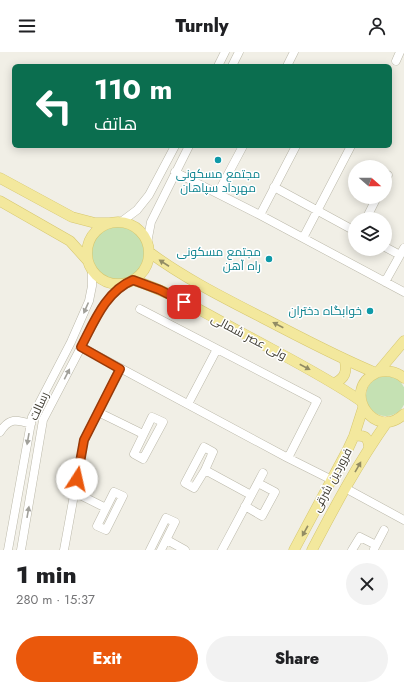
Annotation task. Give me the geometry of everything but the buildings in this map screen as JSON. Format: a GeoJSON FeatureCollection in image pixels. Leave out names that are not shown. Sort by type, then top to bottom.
{"type":"FeatureCollection","features":[{"type":"Feature","properties":{"kind":"main road"},"geometry":{"type":"LineString","coordinates":[[0,178],[72,217],[95,223],[117,222],[130,224],[143,235],[148,248],[147,263],[142,273],[129,282],[116,284],[106,282],[98,277],[70,241],[0,201]]}},
{"type":"Feature","properties":{"kind":"main road"},"geometry":{"type":"LineString","coordinates":[[90,266],[87,251],[89,241],[95,232],[103,226],[117,222]]}},
{"type":"Feature","properties":{"kind":"main road","name":"ولی عصر شمالی"},"geometry":{"type":"LineString","coordinates":[[148,248],[165,264],[242,307],[345,361],[377,372],[393,371],[404,378]]}},
{"type":"Feature","properties":{"kind":"main road","name":"ولی عصر شمالی"},"geometry":{"type":"LineString","coordinates":[[129,282],[160,290],[335,383],[362,404],[367,414],[380,421],[390,421]]}},
{"type":"Feature","properties":{"kind":"main road"},"geometry":{"type":"LineString","coordinates":[[403,343],[401,350],[404,355]]}},
{"type":"Feature","properties":{"kind":"main road","name":"فروردین شرقی"},"geometry":{"type":"LineString","coordinates":[[294,550],[354,436],[362,404],[362,386],[366,380],[377,372],[403,343]]}},
{"type":"Feature","properties":{"kind":"main road"},"geometry":{"type":"LineString","coordinates":[[335,383],[341,380],[345,374],[347,367],[345,361]]}},
{"type":"Feature","properties":{"kind":"main road","name":"فروردین شرقی"},"geometry":{"type":"LineString","coordinates":[[312,550],[369,447],[390,421],[404,414]]}},
{"type":"Feature","properties":{"kind":"main road"},"geometry":{"type":"LineString","coordinates":[[390,421],[404,424]]}},
{"type":"Feature","properties":{"kind":"main road"},"geometry":{"type":"LineString","coordinates":[[354,436],[366,437],[369,447]]}},
{"type":"Feature","properties":{"kind":"street"},"geometry":{"type":"LineString","coordinates":[[219,64],[225,52]]}},
{"type":"Feature","properties":{"kind":"street"},"geometry":{"type":"LineString","coordinates":[[233,64],[239,52]]}},
{"type":"Feature","properties":{"kind":"street"},"geometry":{"type":"LineString","coordinates":[[288,64],[294,52]]}},
{"type":"Feature","properties":{"kind":"street"},"geometry":{"type":"LineString","coordinates":[[396,61],[400,52]]}},
{"type":"Feature","properties":{"kind":"street"},"geometry":{"type":"LineString","coordinates":[[117,222],[137,210],[149,195],[174,148]]}},
{"type":"Feature","properties":{"kind":"street"},"geometry":{"type":"LineString","coordinates":[[148,248],[151,222],[188,148]]}},
{"type":"Feature","properties":{"kind":"street"},"geometry":{"type":"LineString","coordinates":[[218,193],[242,148]]}},
{"type":"Feature","properties":{"kind":"street"},"geometry":{"type":"LineString","coordinates":[[260,215],[295,148]]}},
{"type":"Feature","properties":{"kind":"street"},"geometry":{"type":"LineString","coordinates":[[303,238],[350,148]]}},
{"type":"Feature","properties":{"kind":"street"},"geometry":{"type":"LineString","coordinates":[[175,172],[260,215],[404,292]]}},
{"type":"Feature","properties":{"kind":"street"},"geometry":{"type":"LineString","coordinates":[[274,187],[348,227]]}},
{"type":"Feature","properties":{"kind":"street"},"geometry":{"type":"LineString","coordinates":[[385,282],[402,251],[392,249]]}},
{"type":"Feature","properties":{"kind":"street","name":"رسالت"},"geometry":{"type":"LineString","coordinates":[[8,550],[32,417],[71,342],[89,301],[92,286],[90,266]]}},
{"type":"Feature","properties":{"kind":"street","name":"رسالت"},"geometry":{"type":"LineString","coordinates":[[21,550],[43,420],[102,307],[112,295],[129,282]]}},
{"type":"Feature","properties":{"kind":"street"},"geometry":{"type":"LineString","coordinates":[[140,309],[317,401],[288,458]]}},
{"type":"Feature","properties":{"kind":"street"},"geometry":{"type":"LineString","coordinates":[[81,347],[332,480]]}},
{"type":"Feature","properties":{"kind":"street"},"geometry":{"type":"LineString","coordinates":[[188,404],[217,349]]}},
{"type":"Feature","properties":{"kind":"street"},"geometry":{"type":"LineString","coordinates":[[64,550],[84,440],[120,369]]}},
{"type":"Feature","properties":{"kind":"street"},"geometry":{"type":"LineString","coordinates":[[98,412],[143,434]]}},
{"type":"Feature","properties":{"kind":"street"},"geometry":{"type":"LineString","coordinates":[[152,417],[163,422],[143,459],[134,454],[143,434],[152,417]]}},
{"type":"Feature","properties":{"kind":"street"},"geometry":{"type":"LineString","coordinates":[[0,432],[11,421],[19,420],[31,424]]}},
{"type":"Feature","properties":{"kind":"street"},"geometry":{"type":"LineString","coordinates":[[204,447],[213,452],[205,470],[194,488],[185,483],[204,447]]}},
{"type":"Feature","properties":{"kind":"street"},"geometry":{"type":"LineString","coordinates":[[205,470],[251,495]]}},
{"type":"Feature","properties":{"kind":"street"},"geometry":{"type":"LineString","coordinates":[[222,550],[263,473]]}},
{"type":"Feature","properties":{"kind":"street"},"geometry":{"type":"LineString","coordinates":[[245,506],[262,516],[275,492],[258,483]]}},
{"type":"Feature","properties":{"kind":"street"},"geometry":{"type":"LineString","coordinates":[[345,488],[404,520]]}},
{"type":"Feature","properties":{"kind":"street"},"geometry":{"type":"LineString","coordinates":[[74,492],[106,508]]}},
{"type":"Feature","properties":{"kind":"street"},"geometry":{"type":"LineString","coordinates":[[150,550],[166,518],[175,522],[161,550]]}},
{"type":"Feature","properties":{"kind":"street"},"geometry":{"type":"LineString","coordinates":[[352,550],[360,537],[375,548],[384,530]]}},
{"type":"Feature","properties":{"kind":"street"},"geometry":{"type":"LineString","coordinates":[[167,540],[185,550]]}},
{"type":"Feature","properties":{"kind":"green space"},"geometry":{"type":"Polygon","coordinates":[[[117,225],[128,227],[137,233],[143,242],[145,253],[143,264],[137,273],[128,279],[117,281],[106,279],[97,273],[91,264],[89,253],[91,242],[97,233],[106,227],[117,225]]]}},
{"type":"Feature","properties":{"kind":"green space"},"geometry":{"type":"Polygon","coordinates":[[[378,377],[394,377],[405,388],[405,404],[394,415],[378,415],[367,404],[367,388],[378,377]]]}},
{"type":"Feature","properties":{"kind":"place","name":"مجتمع مسکونی مهرداد سپاهان"},"geometry":{"type":"Point","coordinates":[218,160]}},
{"type":"Feature","properties":{"kind":"place","name":"مجتمع مسکونی راه آهن"},"geometry":{"type":"Point","coordinates":[269,259]}},
{"type":"Feature","properties":{"kind":"place","name":"خوابگاه دختران"},"geometry":{"type":"Point","coordinates":[370,311]}},
{"type":"Feature","properties":{"kind":"route"},"geometry":{"type":"LineString","coordinates":[[77,479],[84,440],[120,369],[81,347],[102,307],[112,295],[125,284],[133,280],[160,290],[184,302]]}}]}
